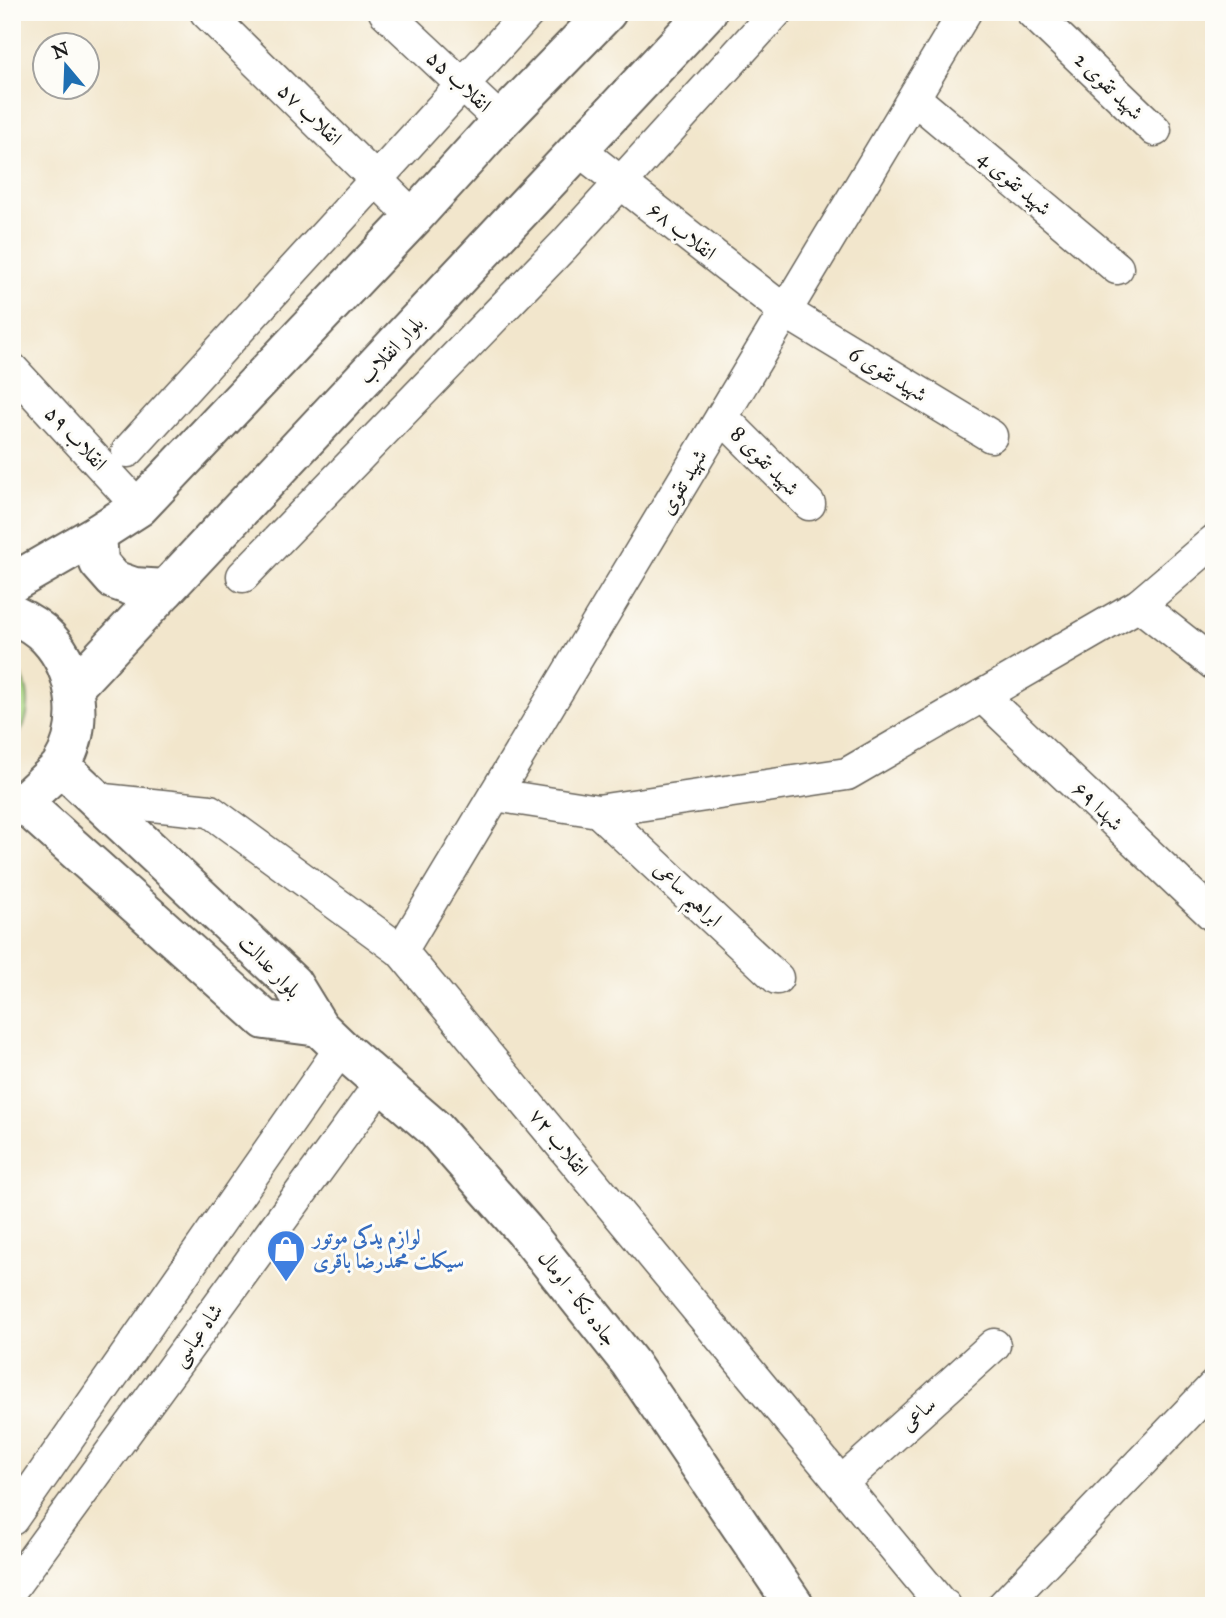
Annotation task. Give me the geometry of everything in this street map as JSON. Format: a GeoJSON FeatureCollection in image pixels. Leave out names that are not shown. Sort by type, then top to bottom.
{"type":"FeatureCollection","features":[{"type":"Feature","properties":{"kind":"main road"},"geometry":{"type":"LineString","coordinates":[[12,583],[139,507],[414,217],[501,121],[607,12]]}},
{"type":"Feature","properties":{"kind":"main road","name":"بلوار انقلاب"},"geometry":{"type":"LineString","coordinates":[[74,687],[707,12]]}},
{"type":"Feature","properties":{"kind":"main road"},"geometry":{"type":"LineString","coordinates":[[97,534],[99,563],[114,580],[134,587],[166,589]]}},
{"type":"Feature","properties":{"kind":"main road"},"geometry":{"type":"LineString","coordinates":[[12,614],[27,621],[48,638],[64,661],[74,687],[76,714],[72,741],[61,766],[17,805]]}},
{"type":"Feature","properties":{"kind":"main road","name":"بلوار عدالت"},"geometry":{"type":"LineString","coordinates":[[61,766],[292,984],[330,1037]]}},
{"type":"Feature","properties":{"kind":"main road","name":"بلوار عدالت"},"geometry":{"type":"LineString","coordinates":[[17,805],[265,1020],[330,1037]]}},
{"type":"Feature","properties":{"kind":"main road","name":"جاده نکا - اومال"},"geometry":{"type":"LineString","coordinates":[[330,1037],[435,1129],[524,1230],[621,1353],[795,1606]]}},
{"type":"Feature","properties":{"kind":"street","name":"انقلاب ۵۷"},"geometry":{"type":"LineString","coordinates":[[206,12],[414,217]]}},
{"type":"Feature","properties":{"kind":"street","name":"انقلاب ۵۵"},"geometry":{"type":"LineString","coordinates":[[386,12],[501,121]]}},
{"type":"Feature","properties":{"kind":"street"},"geometry":{"type":"LineString","coordinates":[[128,451],[529,12]]}},
{"type":"Feature","properties":{"kind":"street"},"geometry":{"type":"LineString","coordinates":[[243,576],[564,245],[776,12]]}},
{"type":"Feature","properties":{"kind":"street","name":"شهید تقوی"},"geometry":{"type":"LineString","coordinates":[[401,951],[965,12]]}},
{"type":"Feature","properties":{"kind":"street","name":"شهید تقوی 2"},"geometry":{"type":"LineString","coordinates":[[1032,12],[1155,130]]}},
{"type":"Feature","properties":{"kind":"street","name":"شهید تقوی 4"},"geometry":{"type":"LineString","coordinates":[[914,98],[1116,268]]}},
{"type":"Feature","properties":{"kind":"street","name":"انقلاب ۶۸"},"geometry":{"type":"LineString","coordinates":[[579,150],[786,312]]}},
{"type":"Feature","properties":{"kind":"street","name":"شهید تقوی 6"},"geometry":{"type":"LineString","coordinates":[[786,312],[991,436]]}},
{"type":"Feature","properties":{"kind":"street","name":"انقلاب ۵۹"},"geometry":{"type":"LineString","coordinates":[[12,369],[139,507]]}},
{"type":"Feature","properties":{"kind":"street","name":"شهید تقوی 8"},"geometry":{"type":"LineString","coordinates":[[722,417],[809,504]]}},
{"type":"Feature","properties":{"kind":"street"},"geometry":{"type":"LineString","coordinates":[[495,795],[598,811],[847,774],[1139,605],[1214,541]]}},
{"type":"Feature","properties":{"kind":"street"},"geometry":{"type":"LineString","coordinates":[[1139,605],[1214,664]]}},
{"type":"Feature","properties":{"kind":"street","name":"شهدا ۶۹"},"geometry":{"type":"LineString","coordinates":[[982,696],[1214,916]]}},
{"type":"Feature","properties":{"kind":"street","name":"اتقلاب ۷۲"},"geometry":{"type":"LineString","coordinates":[[94,799],[210,811],[401,951],[944,1605]]}},
{"type":"Feature","properties":{"kind":"street","name":"ابراهیم ساعی"},"geometry":{"type":"LineString","coordinates":[[598,811],[777,978]]}},
{"type":"Feature","properties":{"kind":"street"},"geometry":{"type":"LineString","coordinates":[[12,1519],[166,1299],[330,1037]]}},
{"type":"Feature","properties":{"kind":"street","name":"شاه عباسی"},"geometry":{"type":"LineString","coordinates":[[12,1588],[381,1083]]}},
{"type":"Feature","properties":{"kind":"street"},"geometry":{"type":"LineString","coordinates":[[166,1299],[204,1326]]}},
{"type":"Feature","properties":{"kind":"street","name":"ساعی"},"geometry":{"type":"LineString","coordinates":[[841,1483],[994,1345]]}},
{"type":"Feature","properties":{"kind":"street"},"geometry":{"type":"LineString","coordinates":[[1003,1606],[1214,1386]]}},
{"type":"Feature","properties":{"kind":"green space"},"geometry":{"type":"Polygon","coordinates":[[[12,663],[24,682],[28,703],[24,724],[12,743],[12,663]]]}},
{"type":"Feature","properties":{"kind":"place","name":"لوازم یدکی موتور سیکلت محمدرضا باقری"},"geometry":{"type":"Point","coordinates":[286,1283]}}]}
